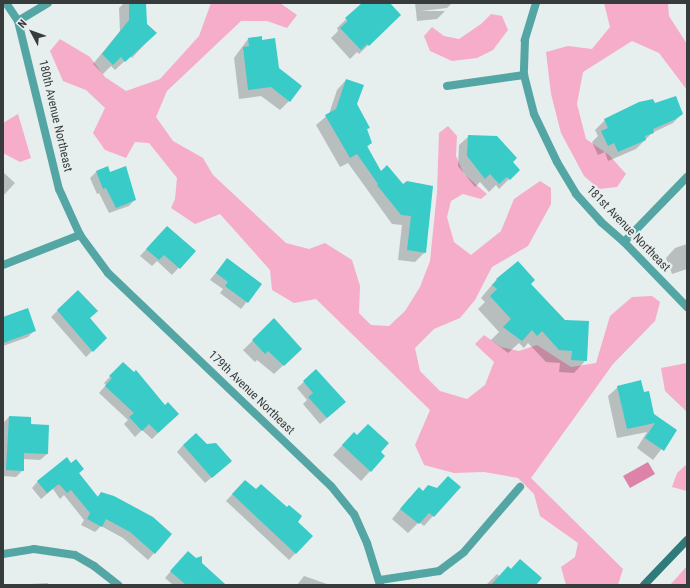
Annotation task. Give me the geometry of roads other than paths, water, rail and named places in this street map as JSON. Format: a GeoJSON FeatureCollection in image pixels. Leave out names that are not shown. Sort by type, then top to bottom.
{"type":"FeatureCollection","features":[{"type":"Feature","properties":{"kind":"street","name":"180th Avenue Northeast"},"geometry":{"type":"LineString","coordinates":[[6,3],[18,21],[59,189],[80,235]]}},
{"type":"Feature","properties":{"kind":"street"},"geometry":{"type":"LineString","coordinates":[[18,21],[48,3]]}},
{"type":"Feature","properties":{"kind":"street","name":"181st Avenue Northeast"},"geometry":{"type":"LineString","coordinates":[[536,3],[525,40],[524,75],[534,114],[557,162],[576,194],[601,222],[624,242],[687,307]]}},
{"type":"Feature","properties":{"kind":"street"},"geometry":{"type":"LineString","coordinates":[[447,86],[524,75]]}},
{"type":"Feature","properties":{"kind":"street"},"geometry":{"type":"LineString","coordinates":[[624,242],[687,177]]}},
{"type":"Feature","properties":{"kind":"street"},"geometry":{"type":"LineString","coordinates":[[3,265],[80,235]]}},
{"type":"Feature","properties":{"kind":"street","name":"179th Avenue Northeast"},"geometry":{"type":"LineString","coordinates":[[80,235],[108,273],[331,486],[354,514],[380,582]]}},
{"type":"Feature","properties":{"kind":"street"},"geometry":{"type":"LineString","coordinates":[[380,582],[440,571],[464,552],[520,487]]}},
{"type":"Feature","properties":{"kind":"street"},"geometry":{"type":"LineString","coordinates":[[644,585],[687,540]]}},
{"type":"Feature","properties":{"kind":"street"},"geometry":{"type":"LineString","coordinates":[[3,554],[34,549],[75,555],[94,566],[118,585]]}}]}
